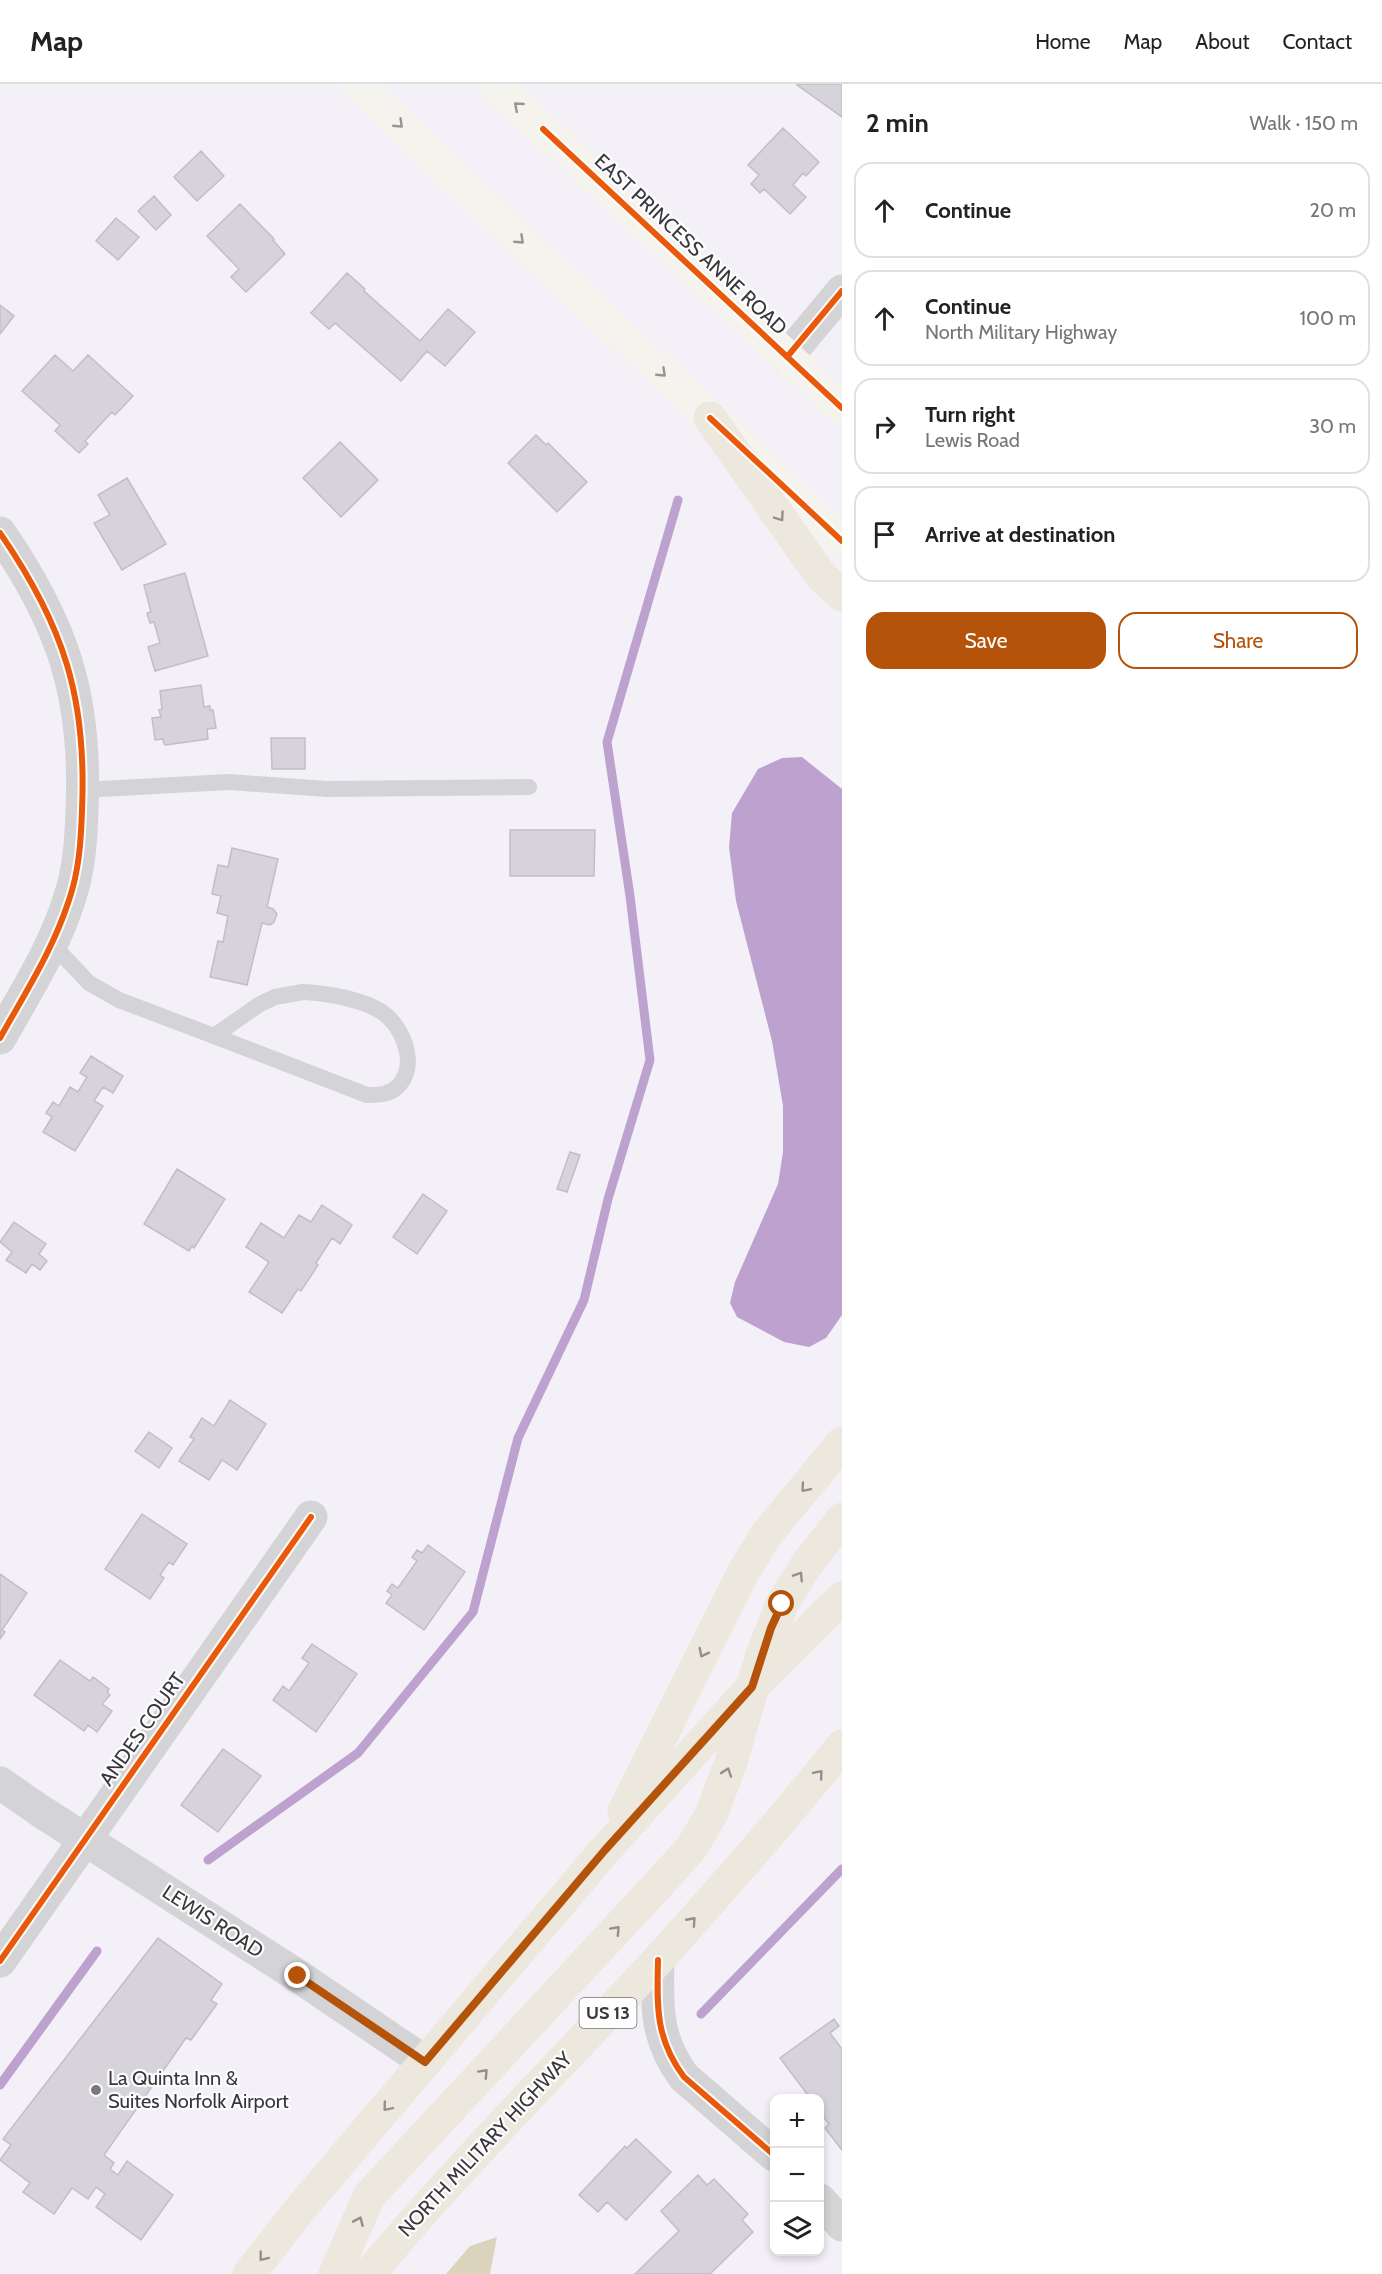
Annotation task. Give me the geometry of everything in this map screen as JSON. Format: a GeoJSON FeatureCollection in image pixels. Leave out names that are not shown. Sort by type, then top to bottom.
{"type":"FeatureCollection","features":[{"type":"Feature","properties":{"kind":"main road"},"geometry":{"type":"LineString","coordinates":[[357,84],[842,541]]}},
{"type":"Feature","properties":{"kind":"main road","name":"EAST PRINCESS ANNE ROAD"},"geometry":{"type":"LineString","coordinates":[[493,84],[842,408]]}},
{"type":"Feature","properties":{"kind":"main road"},"geometry":{"type":"LineString","coordinates":[[710,418],[821,576],[842,595]]}},
{"type":"Feature","properties":{"kind":"main road"},"geometry":{"type":"LineString","coordinates":[[605,1850],[744,1571],[766,1535],[842,1443]]}},
{"type":"Feature","properties":{"kind":"main road"},"geometry":{"type":"LineString","coordinates":[[335,2274],[369,2196],[696,1842],[706,1826],[723,1786],[771,1628],[782,1604],[807,1564],[842,1519]]}},
{"type":"Feature","properties":{"kind":"main road"},"geometry":{"type":"LineString","coordinates":[[249,2274],[301,2208],[605,1850],[752,1687],[842,1598]]}},
{"type":"Feature","properties":{"kind":"main road","name":"NORTH MILITARY HIGHWAY"},"geometry":{"type":"LineString","coordinates":[[369,2274],[420,2212],[658,1960],[758,1848],[842,1746]]}},
{"type":"Feature","properties":{"kind":"street"},"geometry":{"type":"LineString","coordinates":[[787,357],[842,291]]}},
{"type":"Feature","properties":{"kind":"street"},"geometry":{"type":"LineString","coordinates":[[0,533],[27,572],[50,615],[66,657],[83,744],[80,850],[70,898],[53,945],[0,1038]]}},
{"type":"Feature","properties":{"kind":"street","name":"ANDES COURT"},"geometry":{"type":"LineString","coordinates":[[0,1961],[311,1516]]}},
{"type":"Feature","properties":{"kind":"street","name":"LEWIS ROAD"},"geometry":{"type":"LineString","coordinates":[[0,1783],[298,1976],[425,2062]]}},
{"type":"Feature","properties":{"kind":"street"},"geometry":{"type":"LineString","coordinates":[[658,1960],[659,2027],[672,2061],[684,2077],[770,2152]]}},
{"type":"Feature","properties":{"kind":"street"},"geometry":{"type":"LineString","coordinates":[[821,2202],[842,2225]]}},
{"type":"Feature","properties":{"kind":"lane"},"geometry":{"type":"LineString","coordinates":[[83,790],[228,782],[327,789],[529,787]]}},
{"type":"Feature","properties":{"kind":"lane"},"geometry":{"type":"LineString","coordinates":[[53,945],[89,983],[109,994],[214,1036],[367,1095],[383,1095],[397,1087],[406,1074],[408,1058],[403,1037],[388,1017],[378,1010],[332,994],[303,992],[276,997],[260,1004],[214,1036]]}},
{"type":"Feature","properties":{"kind":"shaded area"},"geometry":{"type":"Polygon","coordinates":[[[802,757],[842,789],[842,1315],[826,1338],[809,1347],[784,1342],[737,1317],[730,1303],[735,1282],[778,1184],[783,1152],[783,1106],[772,1041],[736,901],[729,847],[732,813],[758,769],[782,758],[802,757]]]}},
{"type":"Feature","properties":{"kind":"shaded area"},"geometry":{"type":"Polygon","coordinates":[[[497,2237],[490,2274],[446,2274],[470,2246],[497,2237]]]}},
{"type":"Feature","properties":{"kind":"building"},"geometry":{"type":"Polygon","coordinates":[[[842,84],[842,117],[797,85],[842,84]]]}},
{"type":"Feature","properties":{"kind":"building"},"geometry":{"type":"Polygon","coordinates":[[[783,128],[819,162],[806,176],[803,173],[793,185],[806,197],[790,214],[764,189],[760,193],[751,184],[759,175],[748,165],[783,128]]]}},
{"type":"Feature","properties":{"kind":"building"},"geometry":{"type":"Polygon","coordinates":[[[201,151],[224,176],[197,201],[174,177],[201,151]]]}},
{"type":"Feature","properties":{"kind":"building"},"geometry":{"type":"Polygon","coordinates":[[[154,196],[171,215],[156,230],[138,211],[154,196]]]}},
{"type":"Feature","properties":{"kind":"building"},"geometry":{"type":"Polygon","coordinates":[[[240,204],[274,239],[285,254],[246,292],[231,277],[239,269],[207,236],[240,204]]]}},
{"type":"Feature","properties":{"kind":"building"},"geometry":{"type":"Polygon","coordinates":[[[116,218],[139,237],[118,260],[96,241],[116,218]]]}},
{"type":"Feature","properties":{"kind":"building"},"geometry":{"type":"Polygon","coordinates":[[[347,273],[420,341],[448,309],[475,332],[445,366],[427,351],[401,381],[335,323],[329,329],[311,313],[347,273]]]}},
{"type":"Feature","properties":{"kind":"building"},"geometry":{"type":"Polygon","coordinates":[[[0,305],[14,316],[0,334],[0,305]]]}},
{"type":"Feature","properties":{"kind":"building"},"geometry":{"type":"Polygon","coordinates":[[[55,355],[73,371],[88,355],[133,396],[115,415],[112,412],[85,441],[88,444],[79,453],[55,431],[60,425],[22,391],[55,355]]]}},
{"type":"Feature","properties":{"kind":"building"},"geometry":{"type":"Polygon","coordinates":[[[536,435],[546,445],[548,443],[587,482],[557,512],[508,463],[536,435]]]}},
{"type":"Feature","properties":{"kind":"building"},"geometry":{"type":"Polygon","coordinates":[[[340,442],[378,480],[341,517],[303,478],[340,442]]]}},
{"type":"Feature","properties":{"kind":"building"},"geometry":{"type":"Polygon","coordinates":[[[127,478],[166,544],[122,570],[94,523],[110,515],[98,495],[127,478]]]}},
{"type":"Feature","properties":{"kind":"building"},"geometry":{"type":"Polygon","coordinates":[[[185,573],[208,656],[155,671],[148,647],[160,643],[154,622],[150,623],[147,613],[151,612],[144,585],[185,573]]]}},
{"type":"Feature","properties":{"kind":"building"},"geometry":{"type":"Polygon","coordinates":[[[201,685],[204,707],[210,706],[210,710],[213,710],[216,728],[207,729],[208,739],[166,745],[163,739],[155,740],[152,718],[161,717],[160,691],[201,685]]]}},
{"type":"Feature","properties":{"kind":"building"},"geometry":{"type":"Polygon","coordinates":[[[271,738],[305,738],[305,769],[272,769],[271,738]]]}},
{"type":"Feature","properties":{"kind":"building"},"geometry":{"type":"Polygon","coordinates":[[[510,830],[595,830],[594,876],[510,876],[510,830]]]}},
{"type":"Feature","properties":{"kind":"building"},"geometry":{"type":"Polygon","coordinates":[[[232,848],[278,859],[267,907],[273,909],[277,914],[270,925],[262,923],[247,985],[210,977],[218,941],[223,942],[228,916],[217,913],[221,896],[212,894],[218,865],[228,867],[232,848]]]}},
{"type":"Feature","properties":{"kind":"building"},"geometry":{"type":"Polygon","coordinates":[[[91,1056],[123,1076],[113,1093],[103,1087],[94,1101],[103,1106],[75,1151],[43,1132],[52,1117],[46,1113],[53,1102],[59,1106],[70,1087],[78,1092],[87,1077],[80,1073],[91,1056]]]}},
{"type":"Feature","properties":{"kind":"building"},"geometry":{"type":"Polygon","coordinates":[[[570,1152],[580,1155],[567,1192],[557,1189],[570,1152]]]}},
{"type":"Feature","properties":{"kind":"building"},"geometry":{"type":"Polygon","coordinates":[[[177,1169],[225,1199],[194,1248],[192,1246],[189,1251],[144,1224],[177,1169]]]}},
{"type":"Feature","properties":{"kind":"building"},"geometry":{"type":"Polygon","coordinates":[[[423,1194],[447,1211],[417,1254],[393,1237],[423,1194]]]}},
{"type":"Feature","properties":{"kind":"building"},"geometry":{"type":"Polygon","coordinates":[[[322,1205],[352,1225],[340,1244],[332,1238],[301,1291],[298,1289],[282,1313],[249,1292],[269,1262],[246,1247],[261,1223],[284,1238],[299,1215],[311,1222],[322,1205]]]}},
{"type":"Feature","properties":{"kind":"building"},"geometry":{"type":"Polygon","coordinates":[[[14,1222],[46,1244],[39,1254],[47,1261],[40,1270],[32,1264],[26,1273],[6,1260],[12,1252],[0,1242],[14,1222]]]}},
{"type":"Feature","properties":{"kind":"building"},"geometry":{"type":"Polygon","coordinates":[[[230,1400],[266,1424],[237,1470],[222,1460],[209,1480],[179,1461],[194,1439],[190,1437],[202,1418],[214,1426],[230,1400]]]}},
{"type":"Feature","properties":{"kind":"building"},"geometry":{"type":"Polygon","coordinates":[[[149,1432],[172,1448],[159,1468],[135,1451],[149,1432]]]}},
{"type":"Feature","properties":{"kind":"building"},"geometry":{"type":"Polygon","coordinates":[[[142,1514],[187,1544],[173,1565],[169,1562],[160,1575],[164,1578],[150,1599],[105,1569],[142,1514]]]}},
{"type":"Feature","properties":{"kind":"building"},"geometry":{"type":"Polygon","coordinates":[[[428,1545],[465,1572],[424,1630],[386,1603],[392,1595],[387,1591],[392,1584],[398,1588],[417,1561],[412,1557],[417,1550],[422,1553],[428,1545]]]}},
{"type":"Feature","properties":{"kind":"building"},"geometry":{"type":"Polygon","coordinates":[[[0,1574],[27,1593],[2,1630],[5,1632],[0,1639],[0,1574]]]}},
{"type":"Feature","properties":{"kind":"building"},"geometry":{"type":"Polygon","coordinates":[[[312,1644],[357,1674],[316,1732],[273,1700],[283,1686],[289,1691],[309,1663],[302,1658],[312,1644]]]}},
{"type":"Feature","properties":{"kind":"building"},"geometry":{"type":"Polygon","coordinates":[[[60,1660],[90,1681],[93,1677],[109,1689],[107,1692],[110,1695],[102,1704],[112,1711],[97,1732],[88,1725],[84,1731],[34,1695],[60,1660]]]}},
{"type":"Feature","properties":{"kind":"building"},"geometry":{"type":"Polygon","coordinates":[[[223,1749],[261,1776],[218,1832],[181,1805],[223,1749]]]}},
{"type":"Feature","properties":{"kind":"building","name":"La Quinta Inn & Suites Norfolk Airport"},"geometry":{"type":"Polygon","coordinates":[[[158,1938],[222,1984],[211,2000],[217,2004],[191,2040],[186,2038],[104,2155],[114,2163],[110,2169],[118,2175],[127,2161],[173,2195],[141,2240],[96,2207],[105,2194],[96,2187],[88,2199],[72,2188],[54,2214],[23,2192],[30,2183],[0,2160],[11,2145],[3,2139],[158,1938]]]}},
{"type":"Feature","properties":{"kind":"building"},"geometry":{"type":"Polygon","coordinates":[[[834,2019],[839,2026],[830,2033],[842,2049],[842,2150],[825,2128],[829,2124],[824,2117],[824,2094],[807,2094],[780,2058],[834,2019]]]}},
{"type":"Feature","properties":{"kind":"building"},"geometry":{"type":"Polygon","coordinates":[[[636,2139],[671,2172],[626,2220],[607,2202],[598,2212],[579,2195],[625,2146],[627,2148],[636,2139]]]}},
{"type":"Feature","properties":{"kind":"building"},"geometry":{"type":"Polygon","coordinates":[[[698,2175],[707,2185],[714,2179],[748,2214],[742,2220],[753,2232],[710,2274],[635,2274],[679,2231],[661,2211],[698,2175]]]}},
{"type":"Feature","properties":{"kind":"waterway"},"geometry":{"type":"LineString","coordinates":[[208,1860],[358,1753],[473,1612],[518,1438],[584,1300],[608,1199],[650,1060],[630,896],[607,742],[678,500]]}},
{"type":"Feature","properties":{"kind":"waterway"},"geometry":{"type":"LineString","coordinates":[[701,2014],[842,1869]]}},
{"type":"Feature","properties":{"kind":"waterway"},"geometry":{"type":"LineString","coordinates":[[0,2085],[97,1951]]}},
{"type":"Feature","properties":{"kind":"cycle path"},"geometry":{"type":"LineString","coordinates":[[543,129],[842,408]]}},
{"type":"Feature","properties":{"kind":"cycle path"},"geometry":{"type":"LineString","coordinates":[[787,357],[842,291]]}},
{"type":"Feature","properties":{"kind":"cycle path"},"geometry":{"type":"LineString","coordinates":[[710,418],[842,541]]}},
{"type":"Feature","properties":{"kind":"cycle path"},"geometry":{"type":"LineString","coordinates":[[0,533],[41,600],[67,664],[75,698],[83,770],[80,844],[72,889],[47,954],[0,1038]]}},
{"type":"Feature","properties":{"kind":"cycle path"},"geometry":{"type":"LineString","coordinates":[[0,1961],[311,1517]]}},
{"type":"Feature","properties":{"kind":"cycle path"},"geometry":{"type":"LineString","coordinates":[[658,1960],[660,2021],[663,2035],[675,2063],[684,2077],[770,2152]]}},
{"type":"Feature","properties":{"kind":"place","name":"La Quinta Inn & Suites Norfolk Airport"},"geometry":{"type":"Point","coordinates":[96,2090]}},
{"type":"Feature","properties":{"kind":"route"},"geometry":{"type":"LineString","coordinates":[[298,1976],[425,2062],[605,1850],[752,1687],[771,1628],[782,1604]]}}]}
